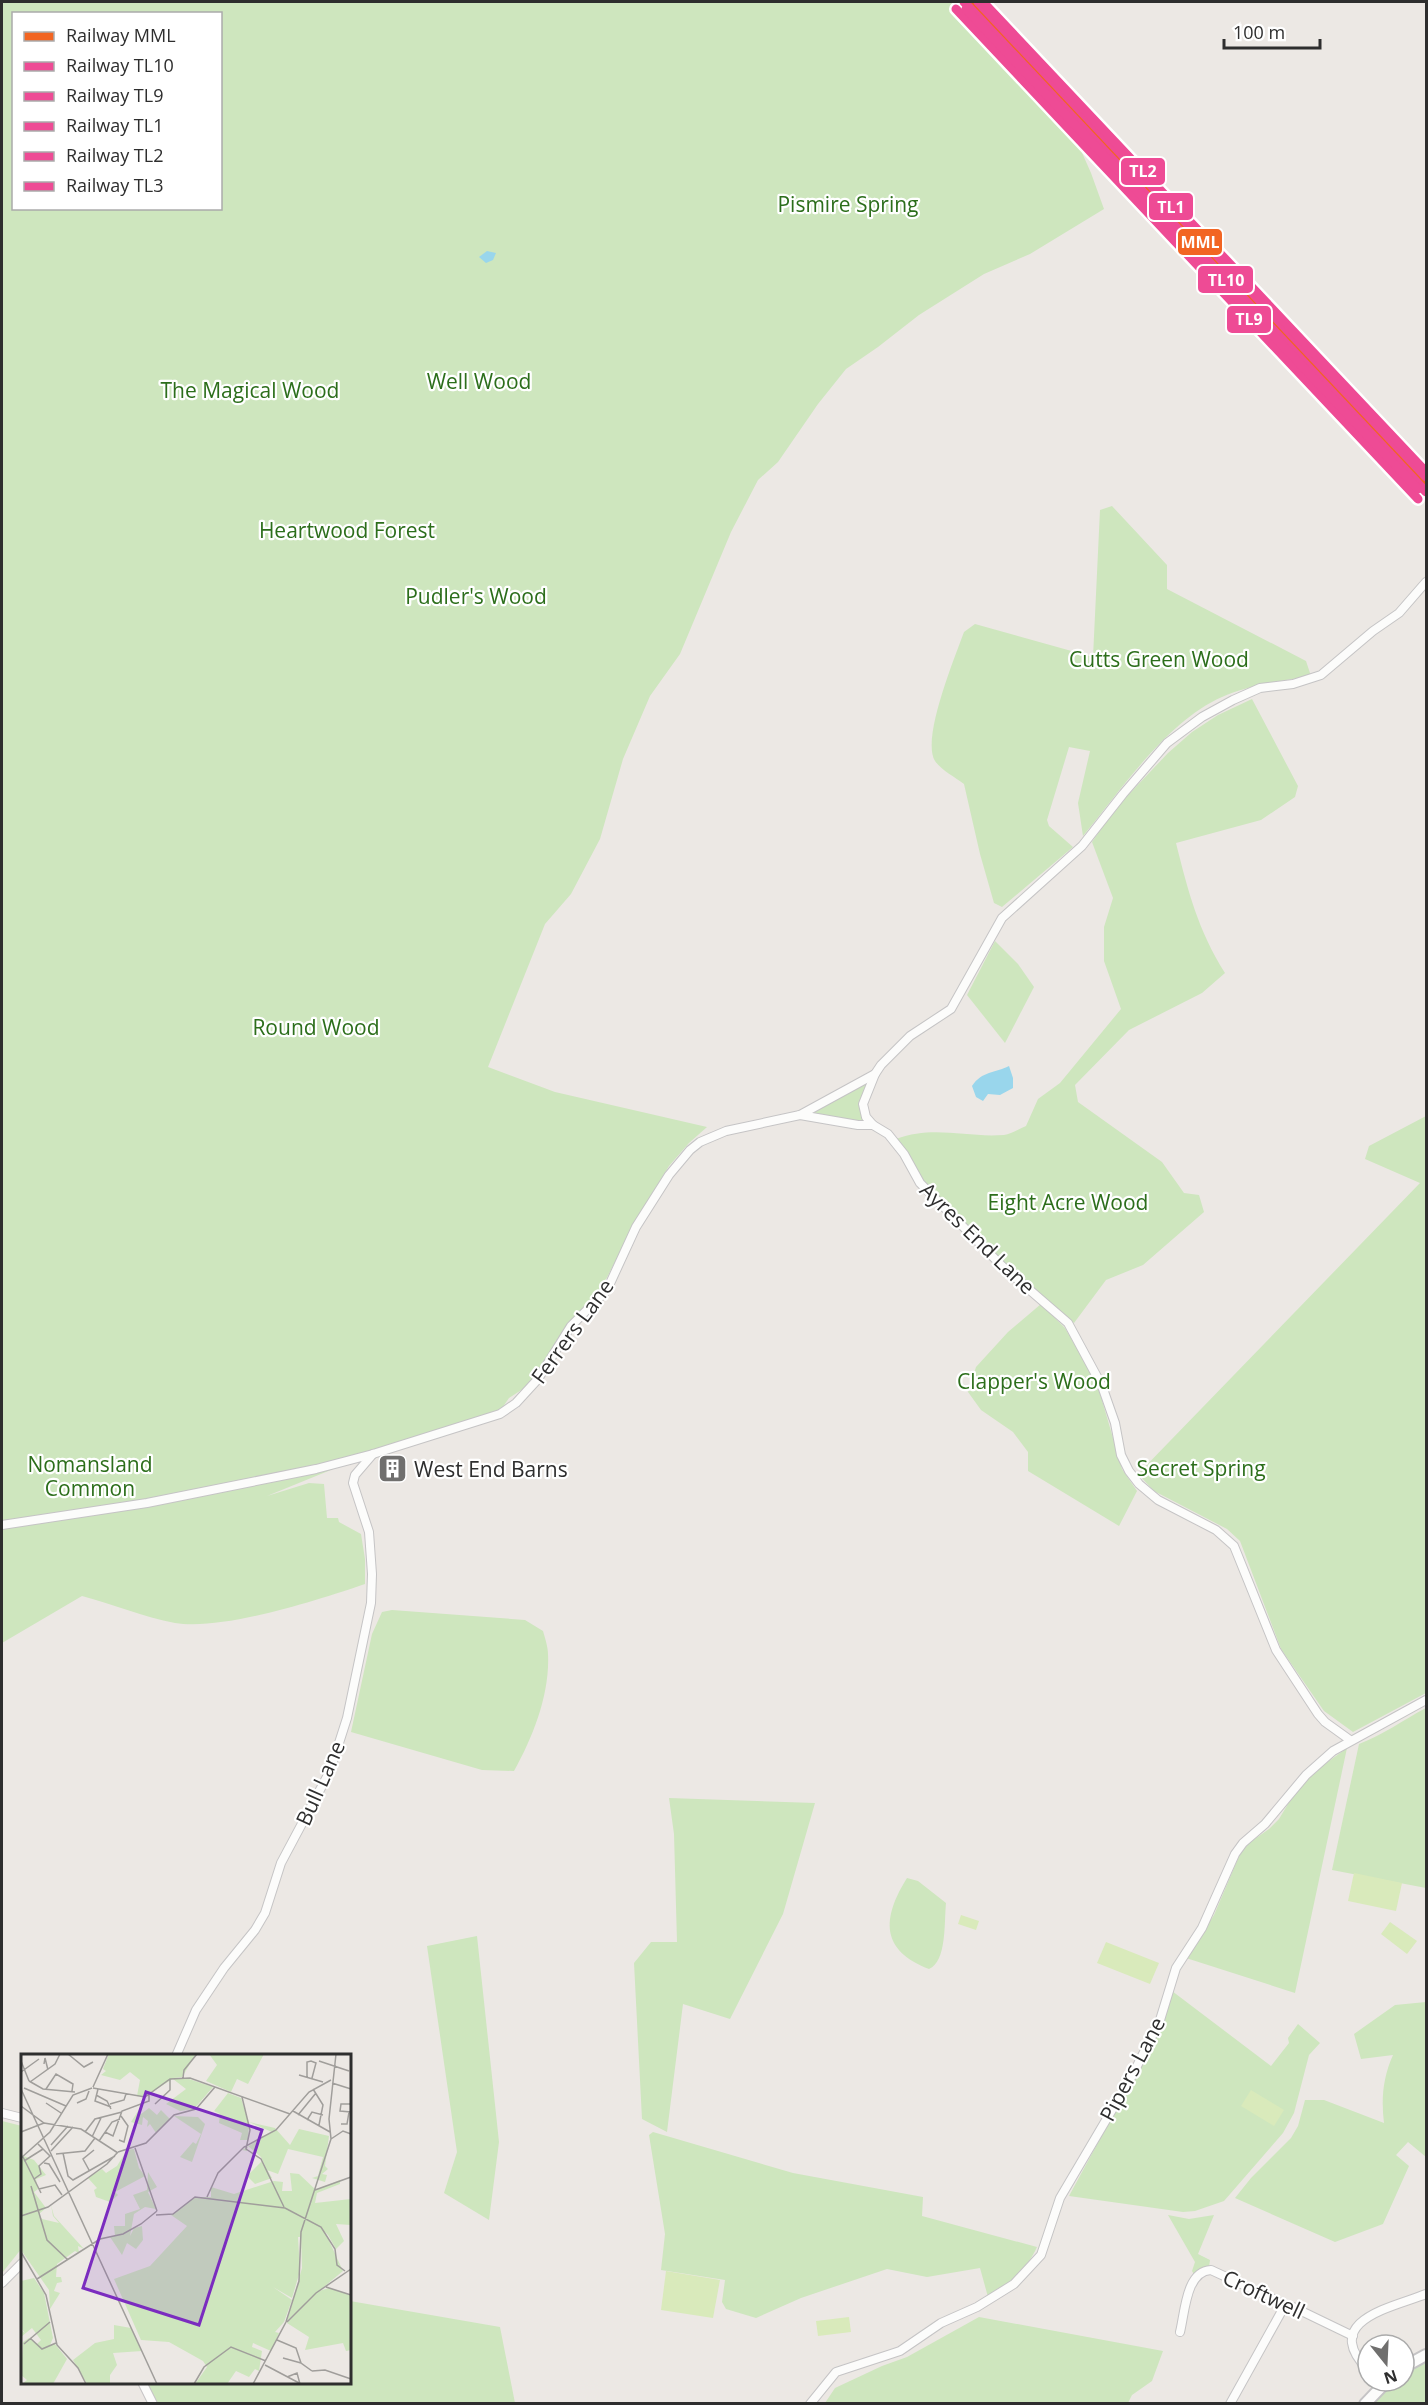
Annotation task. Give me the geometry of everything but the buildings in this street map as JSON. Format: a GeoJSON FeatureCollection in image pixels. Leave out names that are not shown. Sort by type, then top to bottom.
{"type":"FeatureCollection","features":[{"type":"Feature","properties":{"kind":"street"},"geometry":{"type":"LineString","coordinates":[[873,1125],[866,1117],[863,1104],[875,1074],[910,1036],[951,1009],[1002,918],[1082,846],[1167,743],[1202,717],[1260,688],[1293,684],[1321,675],[1373,631],[1399,614],[1426,582]]}},
{"type":"Feature","properties":{"kind":"street","name":"Ferrers Lane"},"geometry":{"type":"LineString","coordinates":[[2,1525],[147,1503],[316,1469],[373,1454],[500,1414],[516,1403],[551,1362],[571,1326],[607,1290],[636,1227],[669,1175],[690,1150],[700,1142],[726,1131],[800,1116],[875,1074]]}},
{"type":"Feature","properties":{"kind":"street","name":"Ferrers Lane"},"geometry":{"type":"LineString","coordinates":[[800,1116],[858,1125],[873,1125]]}},
{"type":"Feature","properties":{"kind":"street","name":"Ayres End Lane"},"geometry":{"type":"LineString","coordinates":[[873,1125],[888,1134],[904,1154],[920,1183],[1002,1266],[1068,1323],[1102,1386],[1115,1422],[1121,1455],[1130,1471],[1139,1484],[1158,1500],[1216,1530],[1234,1546],[1276,1650],[1318,1714],[1350,1740]]}},
{"type":"Feature","properties":{"kind":"street","name":"Bull Lane"},"geometry":{"type":"LineString","coordinates":[[176,2054],[196,2010],[224,1968],[255,1930],[265,1912],[281,1863],[330,1771],[347,1718],[370,1603],[369,1532],[353,1482],[355,1475],[373,1454]]}},
{"type":"Feature","properties":{"kind":"street","name":"Pipers Lane"},"geometry":{"type":"LineString","coordinates":[[810,2403],[836,2372],[900,2351],[941,2323],[977,2307],[1014,2284],[1041,2255],[1060,2198],[1137,2066],[1160,2019],[1176,1968],[1202,1928],[1243,1843],[1265,1824],[1306,1775],[1333,1751],[1426,1700]]}},
{"type":"Feature","properties":{"kind":"street"},"geometry":{"type":"LineString","coordinates":[[2,2114],[21,2118]]}},
{"type":"Feature","properties":{"kind":"street"},"geometry":{"type":"LineString","coordinates":[[2,2283],[21,2264]]}},
{"type":"Feature","properties":{"kind":"street","name":"Croftwell"},"geometry":{"type":"LineString","coordinates":[[1180,2332],[1192,2281],[1204,2270],[1216,2271],[1276,2300],[1284,2307],[1293,2307],[1353,2336]]}},
{"type":"Feature","properties":{"kind":"street"},"geometry":{"type":"LineString","coordinates":[[1356,2356],[1353,2349],[1353,2336],[1360,2323],[1368,2316],[1392,2304],[1426,2294]]}},
{"type":"Feature","properties":{"kind":"street"},"geometry":{"type":"LineString","coordinates":[[1230,2403],[1284,2307]]}},
{"type":"Feature","properties":{"kind":"street"},"geometry":{"type":"LineString","coordinates":[[143,2384],[153,2403]]}},
{"type":"Feature","properties":{"kind":"green space","name":"Heartwood Forest"},"geometry":{"type":"Polygon","coordinates":[[[2,2],[951,2],[1072,130],[1104,209],[1030,254],[984,274],[919,315],[846,369],[818,404],[778,462],[758,480],[731,532],[680,654],[650,696],[623,759],[600,839],[571,894],[545,924],[488,1067],[555,1092],[707,1127],[669,1166],[642,1210],[602,1287],[565,1327],[529,1385],[509,1398],[498,1414],[397,1443],[267,1496],[309,1483],[324,1484],[327,1518],[338,1518],[339,1522],[361,1534],[365,1559],[365,1584],[270,1612],[218,1623],[195,1624],[175,1623],[82,1596],[2,1643],[2,2]]]}},
{"type":"Feature","properties":{"kind":"green space","name":"Cutts Green Wood"},"geometry":{"type":"Polygon","coordinates":[[[1112,506],[1167,565],[1167,589],[1306,661],[1311,676],[1243,689],[1222,697],[1182,722],[1146,758],[1083,836],[1078,803],[1090,751],[1069,747],[1047,820],[1049,826],[1073,847],[1002,907],[994,903],[964,784],[935,761],[932,735],[941,698],[964,632],[975,624],[1093,657],[1100,510],[1112,506]]]}},
{"type":"Feature","properties":{"kind":"green space","name":"Eight Acre Wood"},"geometry":{"type":"Polygon","coordinates":[[[1252,699],[1298,786],[1295,797],[1261,820],[1176,843],[1201,926],[1225,973],[1202,993],[1129,1030],[1075,1085],[1078,1102],[1162,1162],[1184,1193],[1199,1195],[1204,1212],[1143,1265],[1106,1280],[1074,1323],[1032,1291],[1004,1265],[919,1177],[896,1139],[937,1132],[1004,1135],[1026,1126],[1038,1099],[1060,1083],[1121,1009],[1104,961],[1104,927],[1113,898],[1092,842],[1114,810],[1168,753],[1192,732],[1218,715],[1252,699]]]}},
{"type":"Feature","properties":{"kind":"green space"},"geometry":{"type":"Polygon","coordinates":[[[995,941],[1018,964],[1034,987],[1005,1043],[967,995],[995,941]]]}},
{"type":"Feature","properties":{"kind":"green space"},"geometry":{"type":"Polygon","coordinates":[[[864,1082],[868,1082],[863,1122],[807,1113],[864,1082]]]}},
{"type":"Feature","properties":{"kind":"green space","name":"Secret Spring"},"geometry":{"type":"Polygon","coordinates":[[[1426,1116],[1426,1693],[1353,1732],[1324,1711],[1281,1649],[1240,1541],[1227,1529],[1154,1491],[1138,1474],[1420,1183],[1365,1159],[1369,1146],[1426,1116]]]}},
{"type":"Feature","properties":{"kind":"green space","name":"Clapper's Wood"},"geometry":{"type":"Polygon","coordinates":[[[1041,1304],[1065,1328],[1097,1383],[1122,1469],[1137,1491],[1119,1526],[1028,1471],[1028,1452],[1013,1432],[981,1410],[968,1392],[976,1367],[1008,1332],[1041,1304]]]}},
{"type":"Feature","properties":{"kind":"green space"},"geometry":{"type":"Polygon","coordinates":[[[392,1610],[525,1620],[543,1631],[547,1645],[548,1669],[543,1700],[534,1730],[514,1771],[482,1770],[351,1732],[372,1634],[382,1612],[392,1610]]]}},
{"type":"Feature","properties":{"kind":"green space"},"geometry":{"type":"Polygon","coordinates":[[[1426,1708],[1426,1888],[1332,1870],[1359,1744],[1426,1708]]]}},
{"type":"Feature","properties":{"kind":"green space"},"geometry":{"type":"Polygon","coordinates":[[[1347,1748],[1295,1993],[1186,1958],[1214,1915],[1240,1854],[1249,1843],[1279,1819],[1307,1777],[1347,1748]]]}},
{"type":"Feature","properties":{"kind":"green space"},"geometry":{"type":"Polygon","coordinates":[[[669,1798],[815,1803],[783,1914],[730,2019],[683,2004],[667,2132],[642,2119],[634,1963],[651,1942],[677,1942],[674,1834],[669,1798]]]}},
{"type":"Feature","properties":{"kind":"green space"},"geometry":{"type":"Polygon","coordinates":[[[1354,1873],[1402,1883],[1396,1911],[1348,1901],[1354,1873]]]}},
{"type":"Feature","properties":{"kind":"green space"},"geometry":{"type":"Polygon","coordinates":[[[907,1878],[918,1881],[946,1903],[942,1950],[935,1965],[929,1969],[901,1952],[890,1931],[893,1906],[907,1878]]]}},
{"type":"Feature","properties":{"kind":"green space"},"geometry":{"type":"Polygon","coordinates":[[[961,1915],[979,1921],[976,1930],[958,1924],[961,1915]]]}},
{"type":"Feature","properties":{"kind":"green space"},"geometry":{"type":"Polygon","coordinates":[[[1390,1922],[1417,1941],[1407,1954],[1381,1934],[1390,1922]]]}},
{"type":"Feature","properties":{"kind":"green space"},"geometry":{"type":"Polygon","coordinates":[[[477,1936],[499,2142],[489,2220],[444,2193],[457,2152],[427,1946],[477,1936]]]}},
{"type":"Feature","properties":{"kind":"green space"},"geometry":{"type":"Polygon","coordinates":[[[1106,1942],[1159,1963],[1150,1984],[1097,1963],[1106,1942]]]}},
{"type":"Feature","properties":{"kind":"green space"},"geometry":{"type":"Polygon","coordinates":[[[1172,1991],[1271,2066],[1289,2043],[1288,2038],[1298,2024],[1320,2043],[1309,2055],[1294,2113],[1283,2133],[1224,2201],[1195,2211],[1183,2212],[1069,2196],[1163,2023],[1172,1991]]]}},
{"type":"Feature","properties":{"kind":"green space"},"geometry":{"type":"Polygon","coordinates":[[[1426,2002],[1426,2157],[1408,2142],[1396,2155],[1409,2166],[1383,2224],[1335,2242],[1235,2198],[1251,2178],[1291,2138],[1298,2126],[1305,2100],[1324,2100],[1384,2123],[1384,2088],[1393,2055],[1361,2059],[1354,2034],[1395,2005],[1426,2002]]]}},
{"type":"Feature","properties":{"kind":"green space"},"geometry":{"type":"Polygon","coordinates":[[[1251,2090],[1284,2110],[1274,2126],[1241,2106],[1251,2090]]]}},
{"type":"Feature","properties":{"kind":"green space"},"geometry":{"type":"Polygon","coordinates":[[[2,2121],[21,2126],[21,2249],[2,2273],[2,2121]]]}},
{"type":"Feature","properties":{"kind":"green space"},"geometry":{"type":"Polygon","coordinates":[[[653,2132],[793,2173],[923,2197],[922,2216],[1037,2247],[1017,2275],[988,2297],[980,2268],[927,2277],[887,2269],[801,2298],[756,2318],[726,2309],[722,2302],[725,2280],[661,2270],[665,2234],[649,2135],[653,2132]]]}},
{"type":"Feature","properties":{"kind":"green space"},"geometry":{"type":"Polygon","coordinates":[[[1168,2215],[1189,2219],[1214,2215],[1198,2254],[1210,2260],[1209,2267],[1200,2269],[1194,2274],[1192,2271],[1195,2262],[1168,2215]]]}},
{"type":"Feature","properties":{"kind":"green space"},"geometry":{"type":"Polygon","coordinates":[[[666,2271],[720,2280],[713,2318],[661,2310],[666,2271]]]}},
{"type":"Feature","properties":{"kind":"green space"},"geometry":{"type":"Polygon","coordinates":[[[351,2301],[500,2327],[515,2403],[158,2403],[148,2384],[351,2384],[351,2301]]]}},
{"type":"Feature","properties":{"kind":"green space"},"geometry":{"type":"Polygon","coordinates":[[[849,2317],[851,2332],[818,2336],[816,2321],[849,2317]]]}},
{"type":"Feature","properties":{"kind":"green space"},"geometry":{"type":"Polygon","coordinates":[[[979,2317],[1163,2351],[1152,2381],[1132,2395],[1128,2403],[825,2403],[835,2388],[907,2357],[979,2317]]]}},
{"type":"Feature","properties":{"kind":"green space"},"geometry":{"type":"Polygon","coordinates":[[[1426,2360],[1426,2403],[1372,2404],[1383,2393],[1416,2393],[1416,2365],[1426,2360]]]}},
{"type":"Feature","properties":{"kind":"water"},"geometry":{"type":"Polygon","coordinates":[[[487,251],[496,253],[493,260],[486,263],[479,257],[487,251]]]}},
{"type":"Feature","properties":{"kind":"water"},"geometry":{"type":"Polygon","coordinates":[[[1009,1066],[1013,1088],[1000,1095],[988,1094],[983,1101],[976,1097],[972,1086],[976,1081],[984,1075],[1009,1066]]]}},
{"type":"Feature","properties":{"kind":"rail line","name":"TL10"},"geometry":{"type":"LineString","coordinates":[[964,2],[1426,492]]}},
{"type":"Feature","properties":{"kind":"rail line","name":"MML"},"geometry":{"type":"LineString","coordinates":[[974,2],[1426,482]]}},
{"type":"Feature","properties":{"kind":"rail line","name":"TL1"},"geometry":{"type":"LineString","coordinates":[[978,2],[1426,477]]}},
{"type":"Feature","properties":{"kind":"rail line","name":"TL2"},"geometry":{"type":"LineString","coordinates":[[983,2],[1426,472]]}},
{"type":"Feature","properties":{"kind":"rail line","name":"TL9"},"geometry":{"type":"LineString","coordinates":[[956,9],[1418,499]]}},
{"type":"Feature","properties":{"kind":"rail line","name":"TL3"},"geometry":{"type":"LineString","coordinates":[[966,9],[1418,489]]}},
{"type":"Feature","properties":{"kind":"place","name":"West End Barns"},"geometry":{"type":"Point","coordinates":[393,1469]}},
{"type":"Feature","properties":{"kind":"park label","name":"Pismire Spring"},"geometry":{"type":"Point","coordinates":[848,204]}},
{"type":"Feature","properties":{"kind":"park label","name":"Well Wood"},"geometry":{"type":"Point","coordinates":[479,381]}},
{"type":"Feature","properties":{"kind":"park label","name":"The Magical Wood"},"geometry":{"type":"Point","coordinates":[250,390]}},
{"type":"Feature","properties":{"kind":"park label","name":"Pudler's Wood"},"geometry":{"type":"Point","coordinates":[476,596]}},
{"type":"Feature","properties":{"kind":"park label","name":"Round Wood"},"geometry":{"type":"Point","coordinates":[316,1027]}},
{"type":"Feature","properties":{"kind":"park label","name":"Nomansland Common"},"geometry":{"type":"Point","coordinates":[90,1476]}}]}
